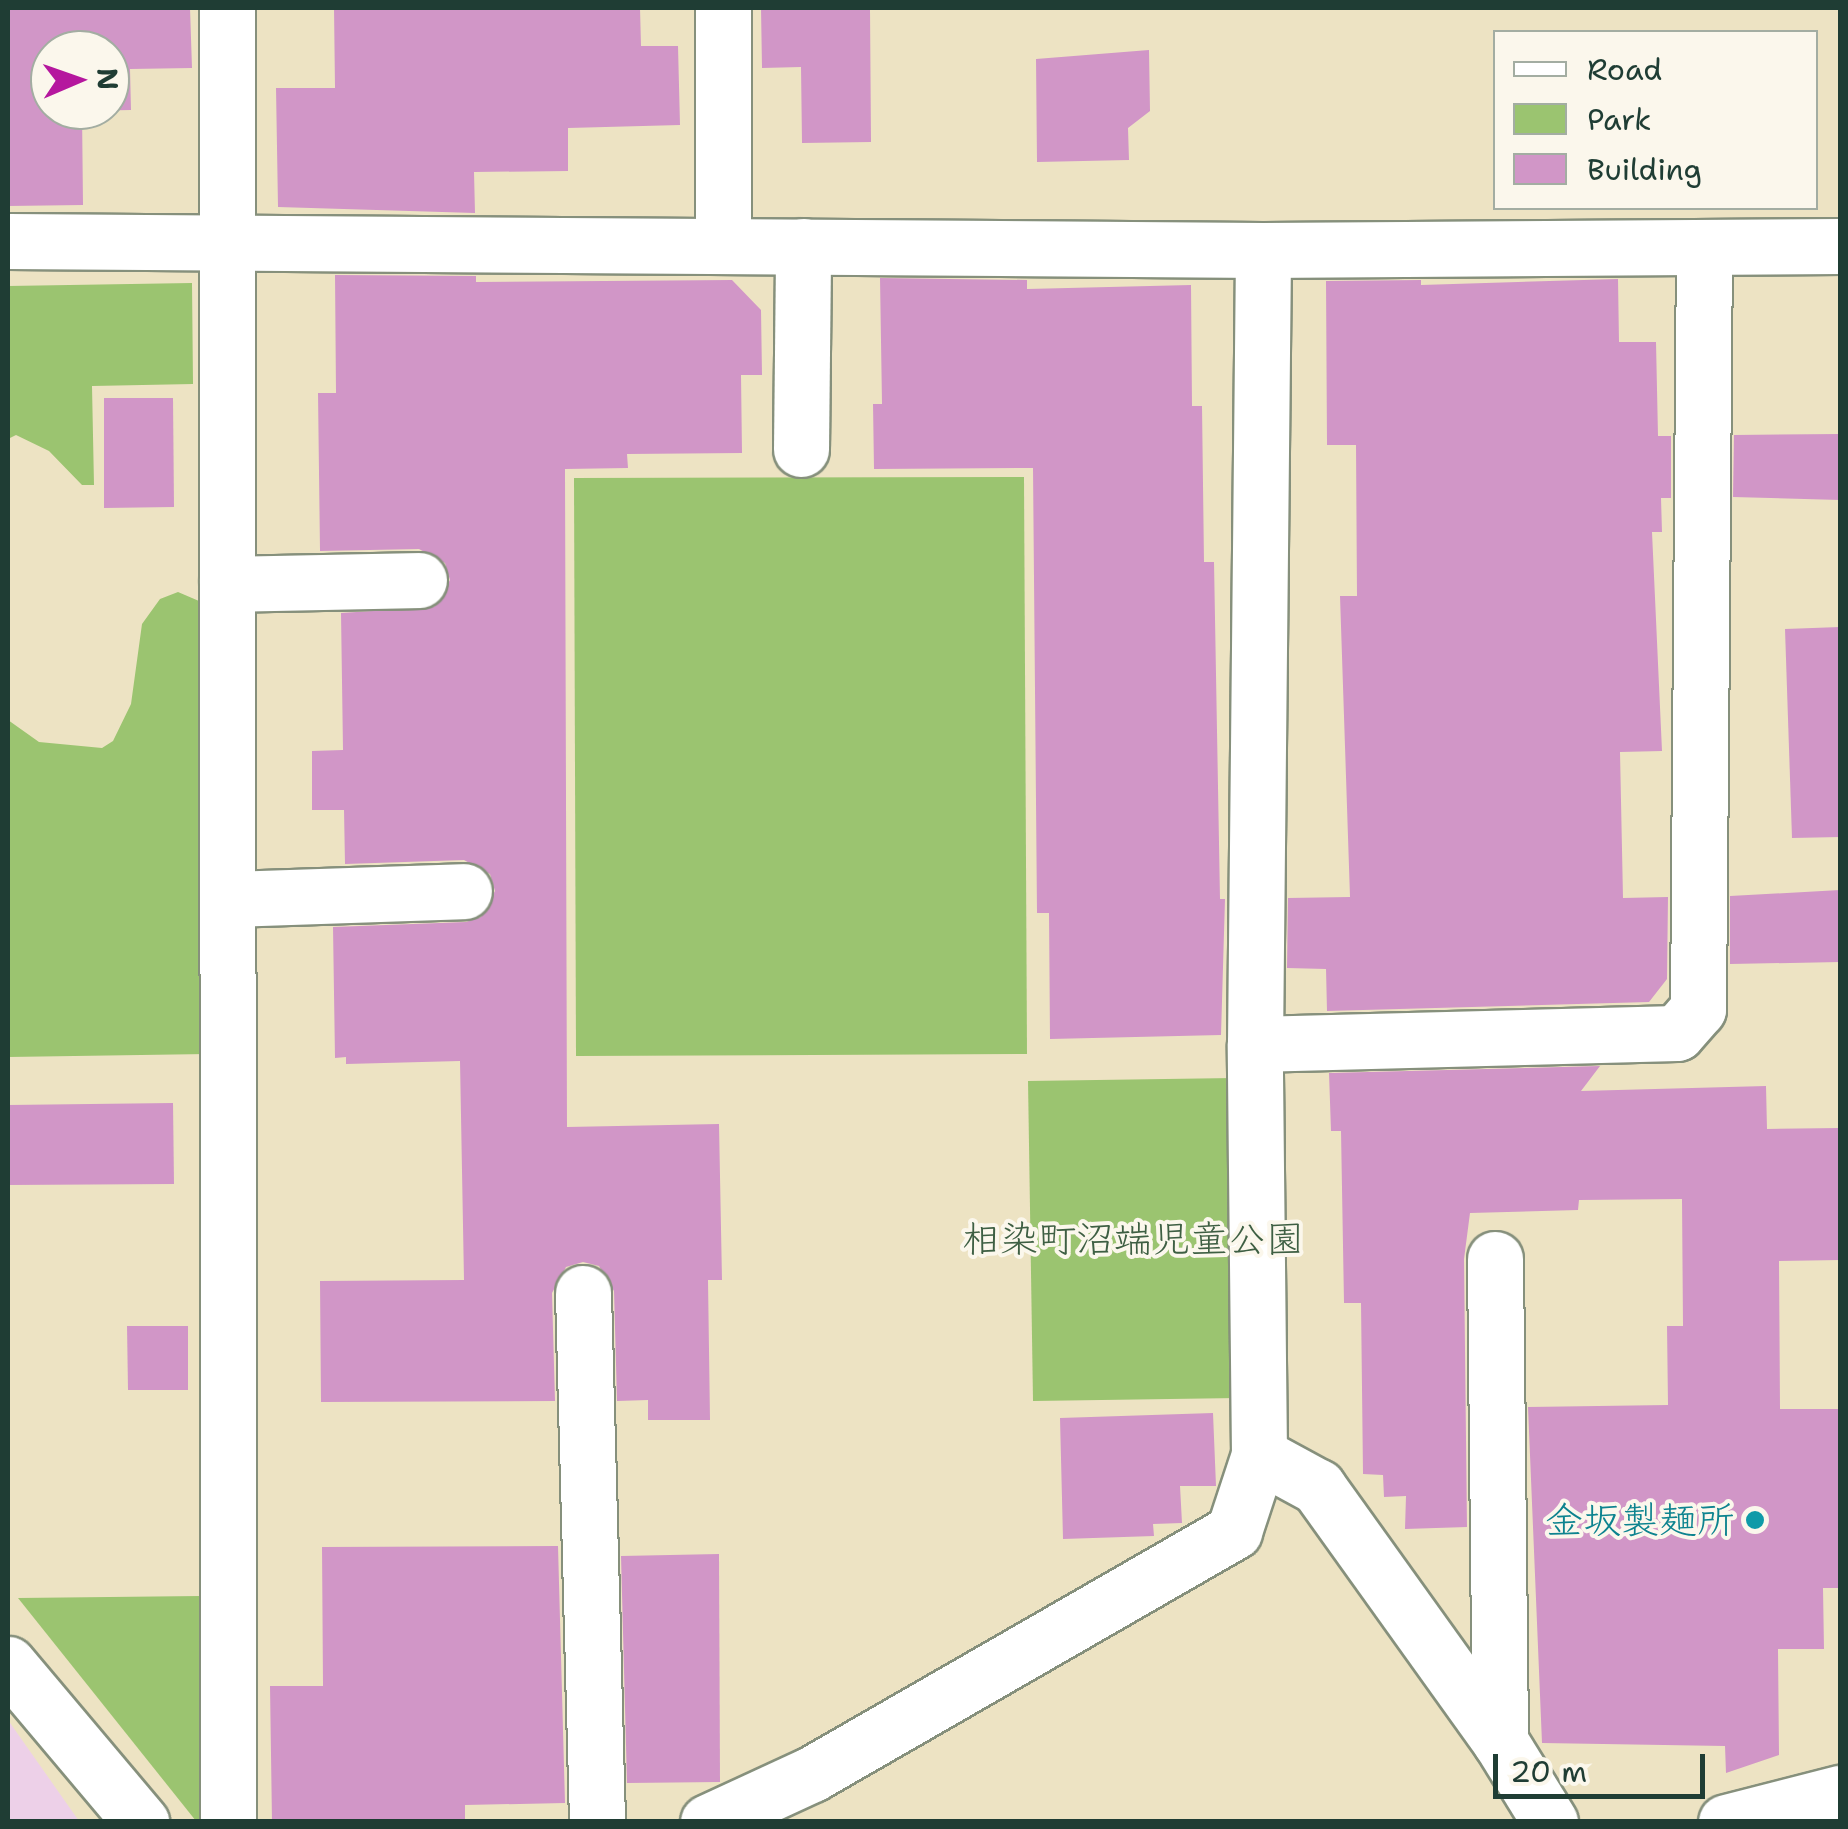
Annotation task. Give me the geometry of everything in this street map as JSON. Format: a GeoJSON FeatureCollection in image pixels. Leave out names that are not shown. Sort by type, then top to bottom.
{"type":"FeatureCollection","features":[{"type":"Feature","properties":{"kind":"street"},"geometry":{"type":"LineString","coordinates":[[227,8],[228,1822]]}},
{"type":"Feature","properties":{"kind":"street"},"geometry":{"type":"LineString","coordinates":[[723,8],[723,245]]}},
{"type":"Feature","properties":{"kind":"street"},"geometry":{"type":"LineString","coordinates":[[8,241],[1263,250],[1840,246]]}},
{"type":"Feature","properties":{"kind":"street"},"geometry":{"type":"LineString","coordinates":[[801,449],[804,246]]}},
{"type":"Feature","properties":{"kind":"street"},"geometry":{"type":"LineString","coordinates":[[1255,1044],[1677,1034],[1698,1009],[1704,246]]}},
{"type":"Feature","properties":{"kind":"street"},"geometry":{"type":"LineString","coordinates":[[708,1822],[812,1774],[1234,1531],[1258,1455],[1255,1044],[1263,250]]}},
{"type":"Feature","properties":{"kind":"street"},"geometry":{"type":"LineString","coordinates":[[227,584],[419,580]]}},
{"type":"Feature","properties":{"kind":"street"},"geometry":{"type":"LineString","coordinates":[[228,899],[464,892]]}},
{"type":"Feature","properties":{"kind":"street"},"geometry":{"type":"LineString","coordinates":[[1496,1259],[1500,1741]]}},
{"type":"Feature","properties":{"kind":"street"},"geometry":{"type":"LineString","coordinates":[[583,1292],[598,1822]]}},
{"type":"Feature","properties":{"kind":"street"},"geometry":{"type":"LineString","coordinates":[[1258,1455],[1318,1487],[1500,1741],[1550,1822]]}},
{"type":"Feature","properties":{"kind":"street"},"geometry":{"type":"LineString","coordinates":[[8,1664],[142,1822]]}},
{"type":"Feature","properties":{"kind":"street"},"geometry":{"type":"LineString","coordinates":[[1726,1822],[1840,1793]]}},
{"type":"Feature","properties":{"kind":"shaded area"},"geometry":{"type":"Polygon","coordinates":[[[8,1720],[79,1821],[8,1821],[8,1720]]]}},
{"type":"Feature","properties":{"kind":"green space"},"geometry":{"type":"Polygon","coordinates":[[[192,283],[193,384],[92,386],[94,485],[82,485],[49,451],[16,435],[8,439],[8,286],[192,283]]]}},
{"type":"Feature","properties":{"kind":"green space"},"geometry":{"type":"Polygon","coordinates":[[[1024,477],[1027,1054],[576,1056],[574,478],[1024,477]]]}},
{"type":"Feature","properties":{"kind":"green space"},"geometry":{"type":"Polygon","coordinates":[[[178,592],[199,601],[207,1054],[8,1057],[8,720],[39,742],[102,748],[113,741],[131,704],[142,624],[160,599],[178,592]]]}},
{"type":"Feature","properties":{"kind":"green space","name":"相染町沼端児童公園"},"geometry":{"type":"Polygon","coordinates":[[[1234,1078],[1238,1398],[1033,1401],[1028,1081],[1234,1078]]]}},
{"type":"Feature","properties":{"kind":"green space"},"geometry":{"type":"Polygon","coordinates":[[[201,1596],[206,1821],[196,1821],[18,1598],[201,1596]]]}},
{"type":"Feature","properties":{"kind":"building"},"geometry":{"type":"Polygon","coordinates":[[[8,8],[190,8],[192,68],[130,69],[130,30],[30,30],[30,130],[82,130],[83,205],[8,206],[8,8]]]}},
{"type":"Feature","properties":{"kind":"building"},"geometry":{"type":"Polygon","coordinates":[[[334,8],[640,8],[641,46],[678,46],[680,125],[568,128],[568,171],[474,172],[475,213],[278,207],[276,88],[335,88],[334,8]]]}},
{"type":"Feature","properties":{"kind":"building"},"geometry":{"type":"Polygon","coordinates":[[[761,8],[870,8],[871,142],[802,143],[801,67],[762,68],[761,8]]]}},
{"type":"Feature","properties":{"kind":"building"},"geometry":{"type":"Polygon","coordinates":[[[1149,50],[1150,111],[1128,128],[1129,160],[1037,162],[1036,59],[1149,50]]]}},
{"type":"Feature","properties":{"kind":"building"},"geometry":{"type":"Polygon","coordinates":[[[335,275],[476,276],[476,282],[732,280],[761,310],[762,375],[741,375],[742,453],[627,454],[628,468],[565,469],[567,1127],[719,1124],[722,1280],[708,1280],[710,1420],[648,1420],[648,1400],[617,1401],[614,1291],[599,1266],[583,1262],[566,1267],[552,1293],[555,1401],[321,1402],[320,1281],[464,1280],[460,1061],[346,1064],[346,1057],[335,1058],[333,927],[466,922],[481,917],[495,891],[490,874],[464,860],[345,864],[344,810],[312,810],[312,751],[343,750],[341,613],[434,607],[450,580],[445,563],[419,549],[320,551],[318,393],[336,393],[335,275]]]}},
{"type":"Feature","properties":{"kind":"building"},"geometry":{"type":"Polygon","coordinates":[[[880,278],[1027,280],[1027,289],[1191,285],[1192,406],[1202,406],[1204,562],[1214,562],[1220,899],[1225,899],[1221,1035],[1050,1039],[1049,913],[1037,913],[1033,468],[874,469],[873,404],[882,404],[880,278]]]}},
{"type":"Feature","properties":{"kind":"building"},"geometry":{"type":"Polygon","coordinates":[[[1618,279],[1619,342],[1656,342],[1658,436],[1671,436],[1671,498],[1661,498],[1662,532],[1652,532],[1662,751],[1620,752],[1623,898],[1668,897],[1667,979],[1649,1002],[1327,1011],[1326,969],[1287,968],[1288,898],[1350,897],[1340,596],[1357,596],[1356,445],[1327,445],[1326,281],[1421,280],[1421,285],[1618,279]]]}},
{"type":"Feature","properties":{"kind":"building"},"geometry":{"type":"Polygon","coordinates":[[[104,398],[173,398],[174,507],[104,508],[104,398]]]}},
{"type":"Feature","properties":{"kind":"building"},"geometry":{"type":"Polygon","coordinates":[[[1840,434],[1840,500],[1733,497],[1734,435],[1840,434]]]}},
{"type":"Feature","properties":{"kind":"building"},"geometry":{"type":"Polygon","coordinates":[[[1840,627],[1840,837],[1792,838],[1785,629],[1840,627]]]}},
{"type":"Feature","properties":{"kind":"building"},"geometry":{"type":"Polygon","coordinates":[[[1840,890],[1840,962],[1730,964],[1730,896],[1840,890]]]}},
{"type":"Feature","properties":{"kind":"building"},"geometry":{"type":"Polygon","coordinates":[[[1600,1066],[1581,1091],[1766,1086],[1767,1129],[1840,1128],[1840,1260],[1779,1261],[1780,1409],[1840,1409],[1840,1588],[1823,1588],[1824,1649],[1778,1649],[1779,1755],[1726,1773],[1725,1746],[1542,1743],[1528,1407],[1668,1405],[1667,1326],[1683,1326],[1682,1199],[1579,1200],[1578,1210],[1470,1213],[1464,1259],[1467,1527],[1405,1529],[1406,1496],[1384,1497],[1383,1475],[1363,1474],[1361,1303],[1344,1303],[1341,1131],[1331,1131],[1329,1073],[1600,1066]]]}},
{"type":"Feature","properties":{"kind":"building"},"geometry":{"type":"Polygon","coordinates":[[[173,1103],[174,1184],[8,1185],[8,1105],[173,1103]]]}},
{"type":"Feature","properties":{"kind":"building"},"geometry":{"type":"Polygon","coordinates":[[[127,1326],[188,1326],[188,1390],[128,1390],[127,1326]]]}},
{"type":"Feature","properties":{"kind":"building"},"geometry":{"type":"Polygon","coordinates":[[[1213,1413],[1216,1486],[1180,1486],[1182,1523],[1153,1524],[1154,1536],[1063,1539],[1060,1418],[1213,1413]]]}},
{"type":"Feature","properties":{"kind":"building"},"geometry":{"type":"Polygon","coordinates":[[[558,1546],[565,1803],[465,1805],[465,1822],[272,1822],[270,1686],[323,1686],[322,1547],[558,1546]]]}},
{"type":"Feature","properties":{"kind":"building"},"geometry":{"type":"Polygon","coordinates":[[[719,1554],[720,1782],[627,1783],[621,1556],[719,1554]]]}},
{"type":"Feature","properties":{"kind":"place","name":"金坂製麺所"},"geometry":{"type":"Point","coordinates":[1755,1520]}}]}
